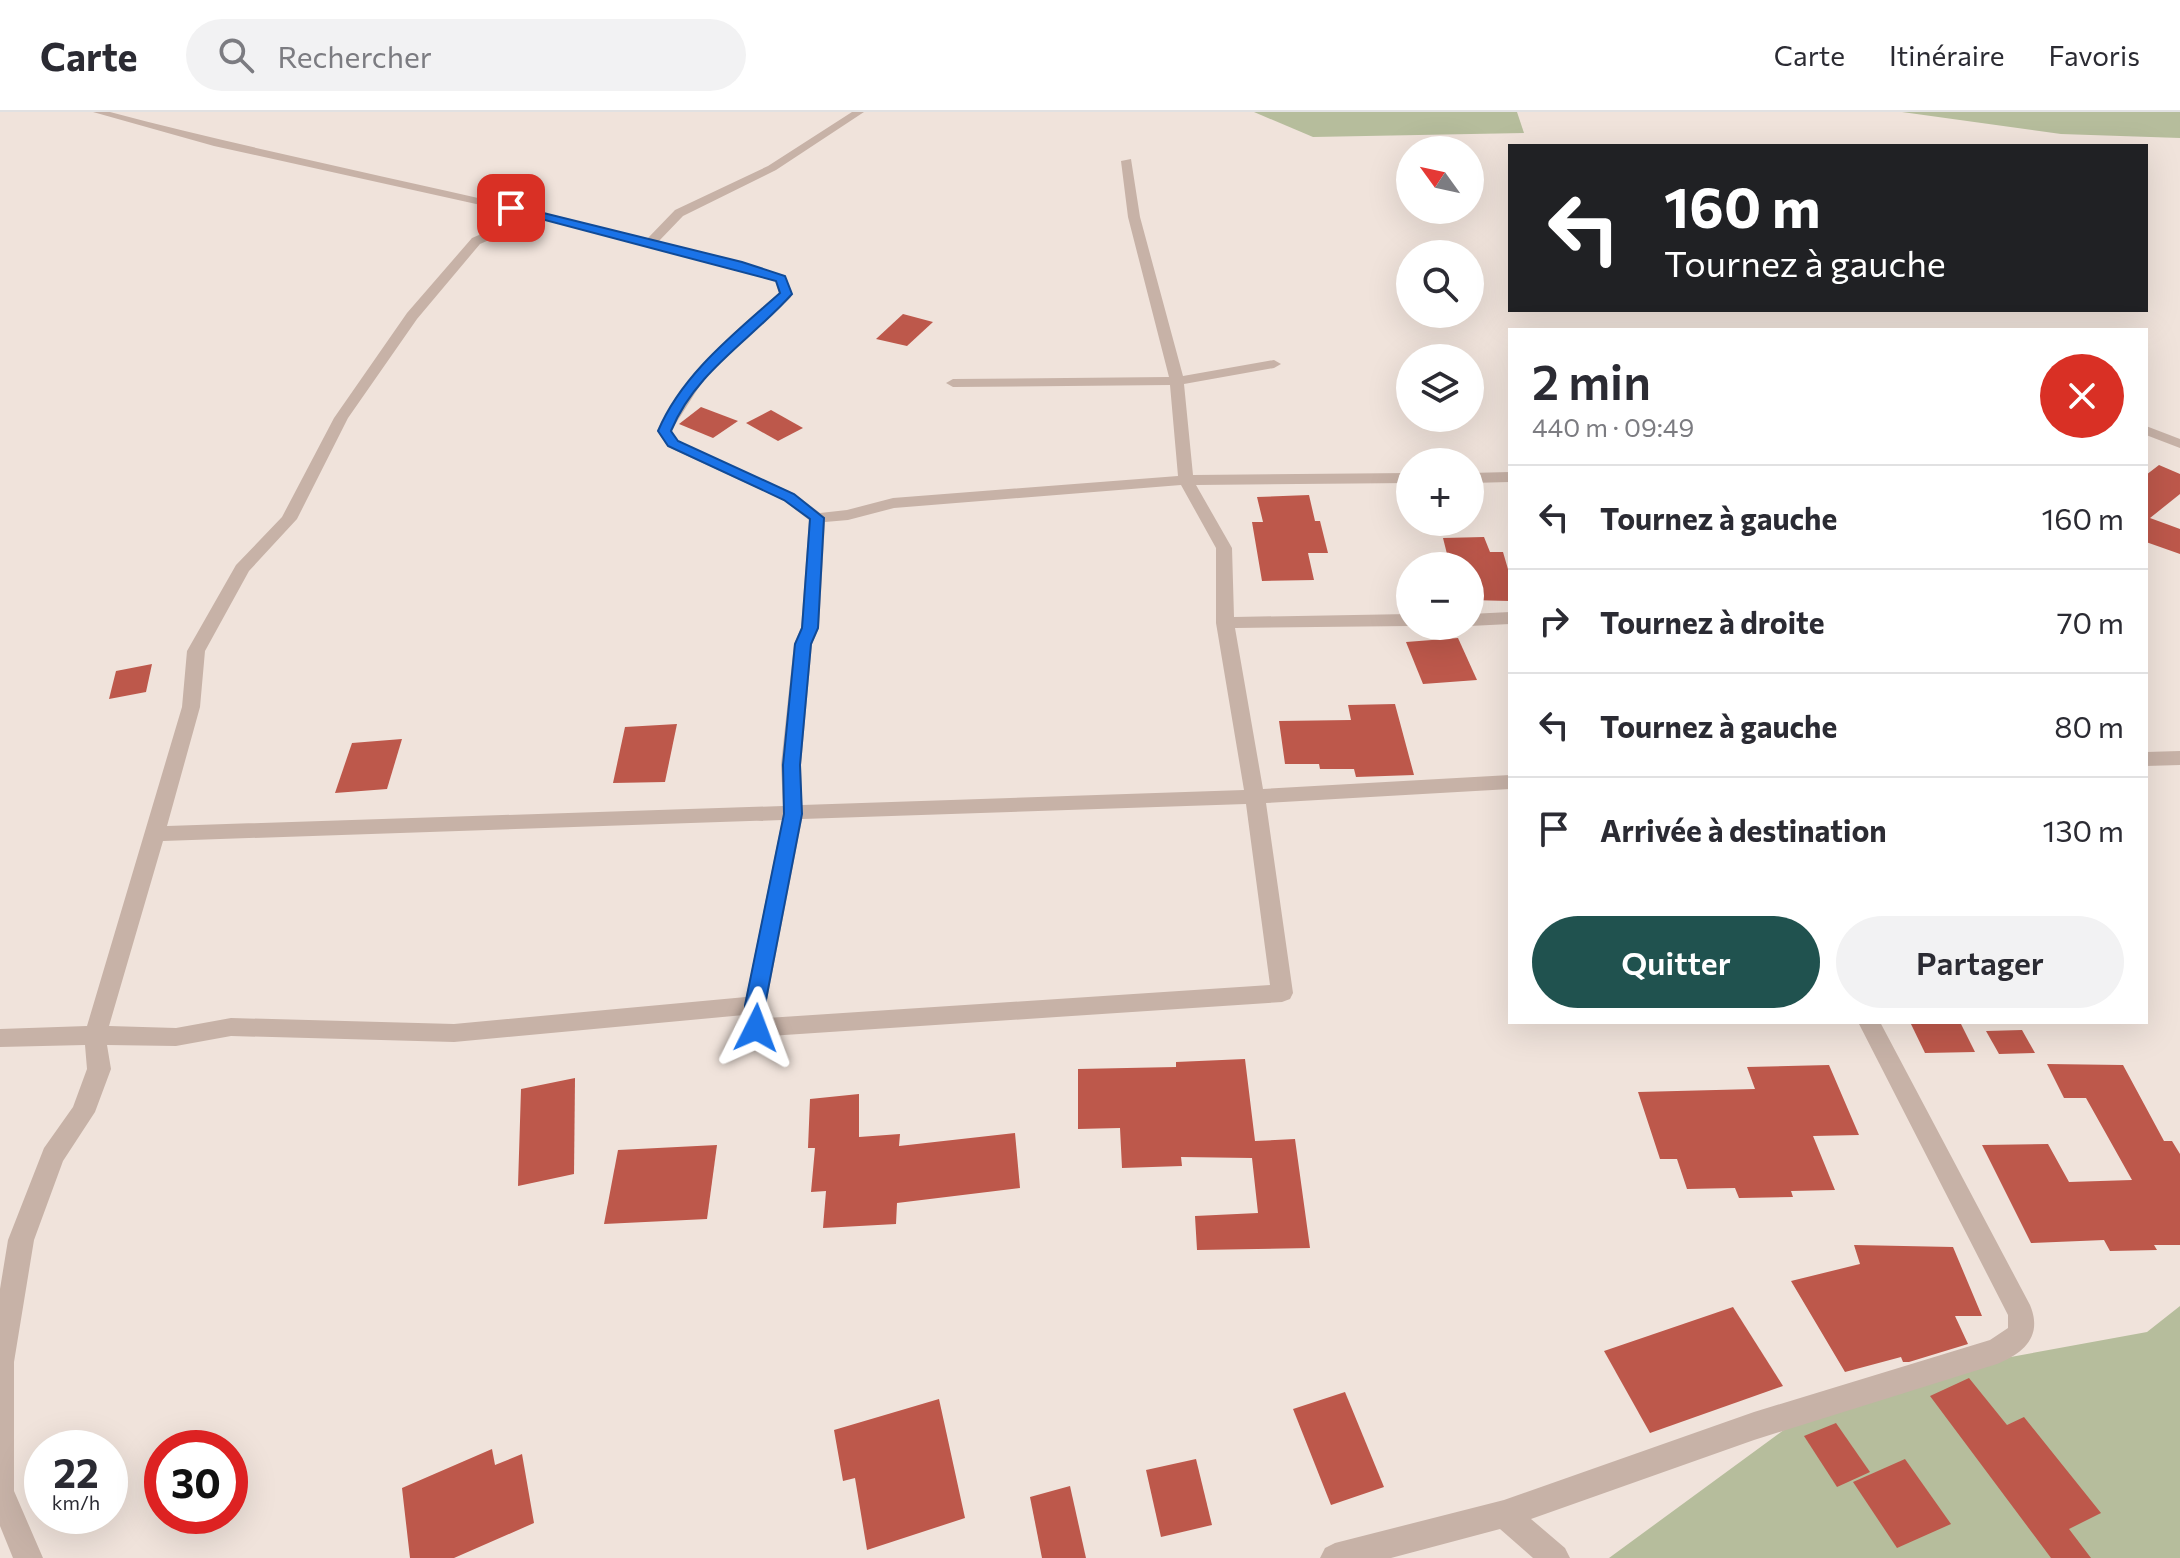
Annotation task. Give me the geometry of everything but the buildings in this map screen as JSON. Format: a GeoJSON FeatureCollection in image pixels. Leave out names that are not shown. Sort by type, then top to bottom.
{"type":"FeatureCollection","features":[{"type":"Feature","properties":{"kind":"street"},"geometry":{"type":"LineString","coordinates":[[98,112],[214,143],[538,214],[781,279],[786,294],[719,353],[672,412],[664,431],[673,444],[789,497],[817,518],[848,515],[893,503],[1186,480],[1396,478]]}},
{"type":"Feature","properties":{"kind":"street"},"geometry":{"type":"LineString","coordinates":[[651,242],[679,213],[772,168],[859,112]]}},
{"type":"Feature","properties":{"kind":"street"},"geometry":{"type":"LineString","coordinates":[[817,518],[810,628],[803,644],[791,765],[793,814],[755,1005],[756,1028],[1282,993],[1255,797],[1225,623],[1224,548],[1186,480],[1177,381],[1156,291],[1134,217],[1127,161]]}},
{"type":"Feature","properties":{"kind":"street"},"geometry":{"type":"LineString","coordinates":[[28,1558],[0,1491],[1,1362],[21,1240],[53,1156],[83,1112],[99,1069],[95,1035],[191,707],[196,651],[242,569],[289,519],[341,418],[412,316],[476,241],[538,214]]}},
{"type":"Feature","properties":{"kind":"street"},"geometry":{"type":"LineString","coordinates":[[953,383],[1177,381],[1274,364]]}},
{"type":"Feature","properties":{"kind":"street"},"geometry":{"type":"LineString","coordinates":[[2148,431],[2180,444]]}},
{"type":"Feature","properties":{"kind":"street"},"geometry":{"type":"LineString","coordinates":[[1484,478],[1508,477]]}},
{"type":"Feature","properties":{"kind":"street"},"geometry":{"type":"LineString","coordinates":[[1484,619],[1508,618]]}},
{"type":"Feature","properties":{"kind":"street"},"geometry":{"type":"LineString","coordinates":[[1225,623],[1396,620]]}},
{"type":"Feature","properties":{"kind":"street"},"geometry":{"type":"LineString","coordinates":[[2148,759],[2180,758]]}},
{"type":"Feature","properties":{"kind":"street"},"geometry":{"type":"LineString","coordinates":[[155,834],[1255,797],[1508,782]]}},
{"type":"Feature","properties":{"kind":"street"},"geometry":{"type":"LineString","coordinates":[[0,1038],[95,1035],[176,1037],[231,1027],[454,1033],[755,1005]]}},
{"type":"Feature","properties":{"kind":"street"},"geometry":{"type":"LineString","coordinates":[[1335,1558],[1504,1514],[1754,1426],[1997,1351],[2021,1335],[2021,1314],[1870,1024]]}},
{"type":"Feature","properties":{"kind":"street"},"geometry":{"type":"LineString","coordinates":[[1504,1514],[1555,1558]]}},
{"type":"Feature","properties":{"kind":"green space"},"geometry":{"type":"Polygon","coordinates":[[[1254,112],[1517,112],[1524,133],[1313,137],[1254,112]]]}},
{"type":"Feature","properties":{"kind":"green space"},"geometry":{"type":"Polygon","coordinates":[[[1902,112],[2180,112],[2180,138],[2061,134],[1902,112]]]}},
{"type":"Feature","properties":{"kind":"green space"},"geometry":{"type":"Polygon","coordinates":[[[2180,1306],[2180,1558],[1609,1558],[1841,1388],[2147,1332],[2180,1306]]]}},
{"type":"Feature","properties":{"kind":"route"},"geometry":{"type":"LineString","coordinates":[[511,208],[738,264],[781,279],[786,294],[719,353],[672,412],[664,431],[673,444],[789,497],[817,518],[819,531],[811,572],[810,628],[803,644],[791,765],[793,814],[755,1005],[756,1028]]}}]}
